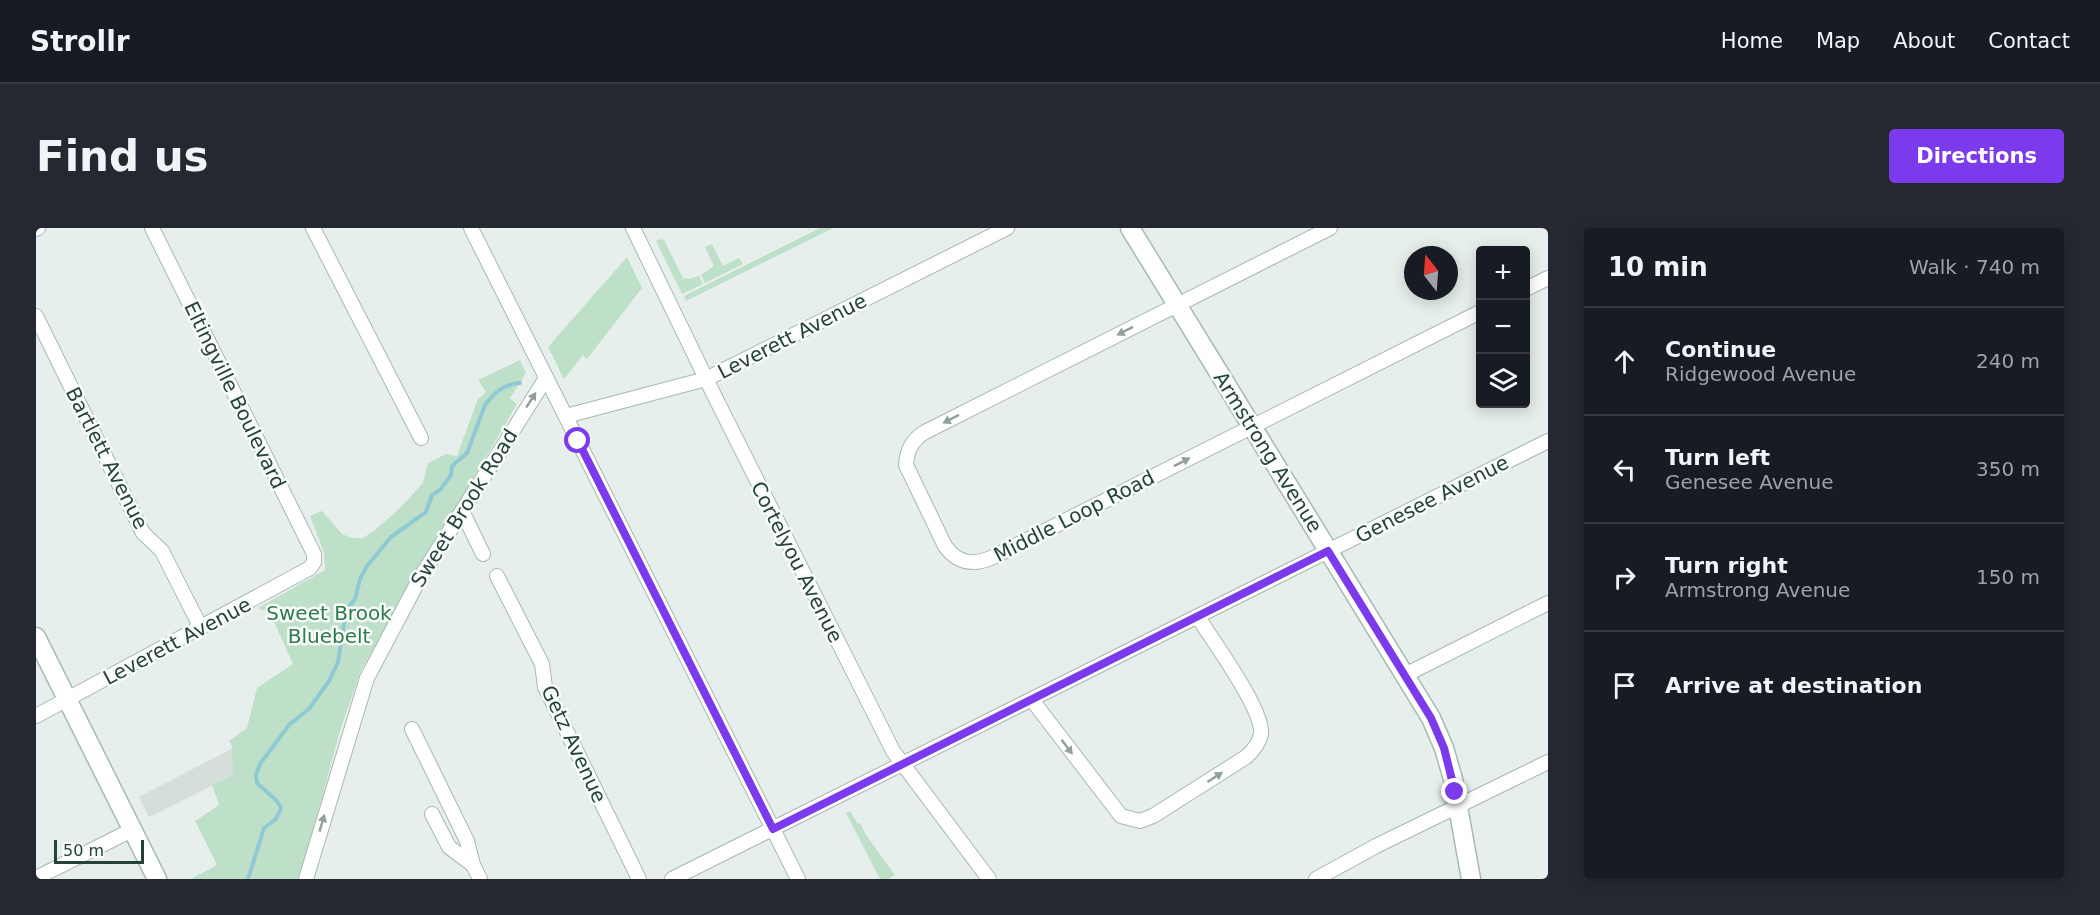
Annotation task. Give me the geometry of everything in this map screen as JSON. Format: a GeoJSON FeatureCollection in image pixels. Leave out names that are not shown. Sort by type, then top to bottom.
{"type":"FeatureCollection","features":[{"type":"Feature","properties":{"kind":"street","name":"Eltingville Boulevard"},"geometry":{"type":"LineString","coordinates":[[152,228],[314,554],[314,562]]}},
{"type":"Feature","properties":{"kind":"street"},"geometry":{"type":"LineString","coordinates":[[313,228],[422,438]]}},
{"type":"Feature","properties":{"kind":"street"},"geometry":{"type":"LineString","coordinates":[[471,228],[798,879]]}},
{"type":"Feature","properties":{"kind":"street","name":"Cortelyou Avenue"},"geometry":{"type":"LineString","coordinates":[[633,228],[889,745],[989,879]]}},
{"type":"Feature","properties":{"kind":"street","name":"Leverett Avenue"},"geometry":{"type":"LineString","coordinates":[[566,416],[706,379],[1007,228]]}},
{"type":"Feature","properties":{"kind":"street","name":"Armstrong Avenue"},"geometry":{"type":"LineString","coordinates":[[1130,228],[1431,718],[1444,748],[1453,779],[1471,879]]}},
{"type":"Feature","properties":{"kind":"street","name":"Middle Loop Road"},"geometry":{"type":"LineString","coordinates":[[1330,228],[925,432],[914,440],[906,455],[906,465],[951,554],[968,563],[983,561],[1476,314]]}},
{"type":"Feature","properties":{"kind":"street"},"geometry":{"type":"LineString","coordinates":[[1530,287],[1548,278]]}},
{"type":"Feature","properties":{"kind":"street","name":"Bartlett Avenue"},"geometry":{"type":"LineString","coordinates":[[36,316],[143,533],[162,551],[201,628]]}},
{"type":"Feature","properties":{"kind":"street","name":"Sweet Brook Road"},"geometry":{"type":"LineString","coordinates":[[306,879],[366,678],[420,578],[546,378]]}},
{"type":"Feature","properties":{"kind":"street","name":"Genesee Avenue"},"geometry":{"type":"LineString","coordinates":[[672,879],[1548,441]]}},
{"type":"Feature","properties":{"kind":"street"},"geometry":{"type":"LineString","coordinates":[[462,511],[483,554]]}},
{"type":"Feature","properties":{"kind":"street","name":"Leverett Avenue"},"geometry":{"type":"LineString","coordinates":[[36,716],[310,568],[314,562]]}},
{"type":"Feature","properties":{"kind":"street","name":"Getz Avenue"},"geometry":{"type":"LineString","coordinates":[[497,576],[542,664],[545,687],[639,879]]}},
{"type":"Feature","properties":{"kind":"street"},"geometry":{"type":"LineString","coordinates":[[1405,675],[1548,603]]}},
{"type":"Feature","properties":{"kind":"street"},"geometry":{"type":"LineString","coordinates":[[1032,700],[1121,816],[1140,821],[1153,816],[1246,757],[1253,750],[1261,734],[1256,709],[1198,617]]}},
{"type":"Feature","properties":{"kind":"street"},"geometry":{"type":"LineString","coordinates":[[36,637],[157,879]]}},
{"type":"Feature","properties":{"kind":"street"},"geometry":{"type":"LineString","coordinates":[[411,729],[467,842],[473,865],[480,879]]}},
{"type":"Feature","properties":{"kind":"street"},"geometry":{"type":"LineString","coordinates":[[1316,879],[1376,846],[1458,808],[1548,762]]}},
{"type":"Feature","properties":{"kind":"street"},"geometry":{"type":"LineString","coordinates":[[432,814],[449,847],[473,865]]}},
{"type":"Feature","properties":{"kind":"street"},"geometry":{"type":"LineString","coordinates":[[36,878],[132,830]]}},
{"type":"Feature","properties":{"kind":"shaded area"},"geometry":{"type":"Polygon","coordinates":[[[233,748],[234,775],[149,817],[139,797],[233,748]]]}},
{"type":"Feature","properties":{"kind":"green space"},"geometry":{"type":"Polygon","coordinates":[[[820,228],[833,228],[686,301],[684,296],[820,228]]]}},
{"type":"Feature","properties":{"kind":"green space"},"geometry":{"type":"Polygon","coordinates":[[[664,240],[683,278],[690,279],[699,276],[703,284],[682,294],[656,241],[664,240]]]}},
{"type":"Feature","properties":{"kind":"green space"},"geometry":{"type":"Polygon","coordinates":[[[712,244],[723,266],[739,258],[743,264],[705,283],[701,275],[714,266],[705,247],[712,244]]]}},
{"type":"Feature","properties":{"kind":"green space"},"geometry":{"type":"Polygon","coordinates":[[[627,257],[642,288],[587,359],[583,355],[564,379],[548,347],[627,257]]]}},
{"type":"Feature","properties":{"kind":"green space","name":"Sweet Brook Bluebelt"},"geometry":{"type":"Polygon","coordinates":[[[520,360],[526,373],[510,398],[517,404],[361,670],[340,731],[300,879],[191,879],[217,865],[195,821],[219,805],[212,785],[233,775],[232,746],[229,741],[247,728],[257,688],[293,664],[270,613],[258,608],[325,570],[324,553],[310,516],[322,511],[342,534],[352,538],[363,538],[374,531],[423,483],[428,463],[446,454],[457,456],[478,399],[486,392],[478,380],[520,360]]]}},
{"type":"Feature","properties":{"kind":"green space"},"geometry":{"type":"Polygon","coordinates":[[[850,811],[895,875],[888,879],[880,879],[846,813],[850,811]]]}},
{"type":"Feature","properties":{"kind":"waterway"},"geometry":{"type":"LineString","coordinates":[[248,879],[264,828],[276,819],[281,808],[277,801],[257,783],[256,775],[260,764],[289,725],[309,709],[329,681],[338,662],[346,611],[355,599],[360,579],[367,566],[391,537],[426,512],[432,495],[440,490],[451,475],[452,466],[467,453],[489,400],[505,387],[520,383]]}},
{"type":"Feature","properties":{"kind":"route"},"geometry":{"type":"LineString","coordinates":[[578,441],[773,829],[1328,551],[1431,718],[1444,748],[1455,792]]}}]}
